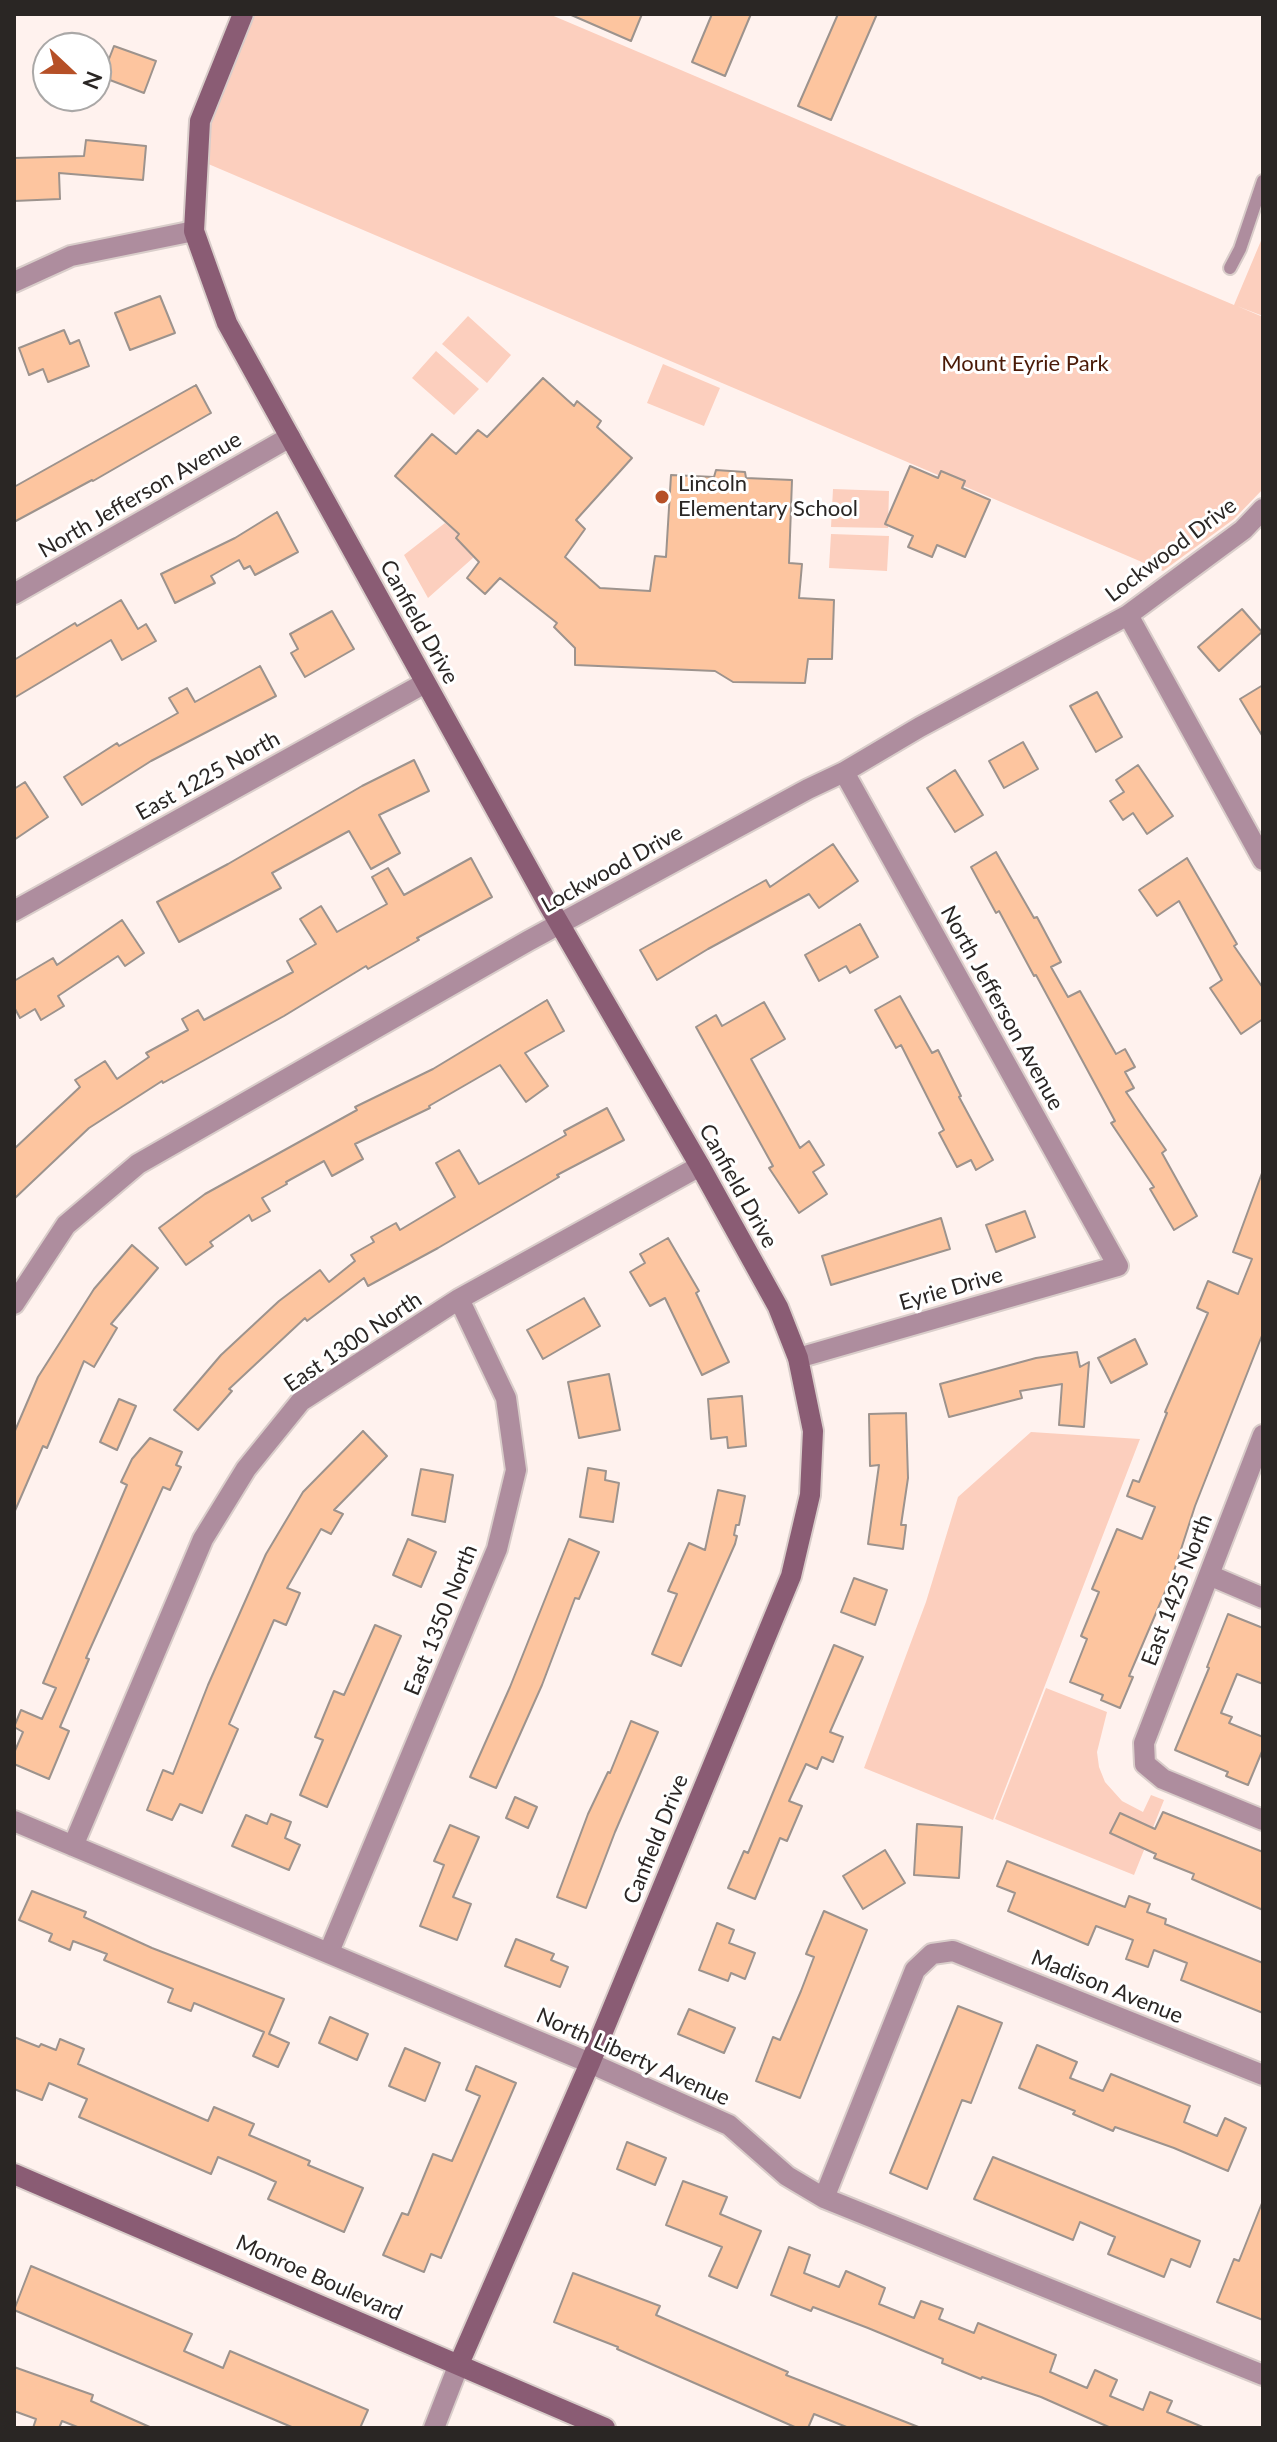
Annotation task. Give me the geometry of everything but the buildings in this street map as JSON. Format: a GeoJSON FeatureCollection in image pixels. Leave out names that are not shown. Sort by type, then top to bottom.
{"type":"FeatureCollection","features":[{"type":"Feature","properties":{"kind":"street","name":"Canfield Drive"},"geometry":{"type":"LineString","coordinates":[[243,14],[200,121],[194,231],[227,323],[559,924],[778,1307],[798,1358],[813,1431],[810,1495],[791,1576],[590,2063],[434,2428]]}},
{"type":"Feature","properties":{"kind":"street"},"geometry":{"type":"LineString","coordinates":[[14,282],[71,256],[194,231]]}},
{"type":"Feature","properties":{"kind":"street","name":"North Jefferson Avenue"},"geometry":{"type":"LineString","coordinates":[[14,594],[290,437]]}},
{"type":"Feature","properties":{"kind":"street","name":"Lockwood Drive"},"geometry":{"type":"LineString","coordinates":[[14,1304],[66,1225],[138,1164],[559,924],[844,772],[920,727],[1128,615],[1243,530],[1263,509]]}},
{"type":"Feature","properties":{"kind":"street"},"geometry":{"type":"LineString","coordinates":[[1128,615],[1263,860]]}},
{"type":"Feature","properties":{"kind":"street","name":"East 1225 North"},"geometry":{"type":"LineString","coordinates":[[14,911],[425,683]]}},
{"type":"Feature","properties":{"kind":"street","name":"North Jefferson Avenue"},"geometry":{"type":"LineString","coordinates":[[844,772],[1118,1266]]}},
{"type":"Feature","properties":{"kind":"street","name":"East 1300 North"},"geometry":{"type":"LineString","coordinates":[[73,1846],[203,1539],[246,1469],[301,1401],[459,1299],[700,1166]]}},
{"type":"Feature","properties":{"kind":"street","name":"Eyrie Drive"},"geometry":{"type":"LineString","coordinates":[[798,1358],[1118,1266]]}},
{"type":"Feature","properties":{"kind":"street","name":"East 1350 North"},"geometry":{"type":"LineString","coordinates":[[329,1952],[497,1549],[516,1470],[506,1398],[459,1299]]}},
{"type":"Feature","properties":{"kind":"street","name":"East 1425 North"},"geometry":{"type":"LineString","coordinates":[[1263,1435],[1144,1743],[1145,1764],[1163,1779],[1263,1820]]}},
{"type":"Feature","properties":{"kind":"street"},"geometry":{"type":"LineString","coordinates":[[1209,1575],[1263,1598]]}},
{"type":"Feature","properties":{"kind":"street","name":"North Liberty Avenue"},"geometry":{"type":"LineString","coordinates":[[14,1821],[329,1952],[729,2125],[787,2176],[824,2198],[1263,2375]]}},
{"type":"Feature","properties":{"kind":"street","name":"Madison Avenue"},"geometry":{"type":"LineString","coordinates":[[824,2198],[915,1970],[932,1954],[953,1951],[1263,2075]]}},
{"type":"Feature","properties":{"kind":"street","name":"Monroe Boulevard"},"geometry":{"type":"LineString","coordinates":[[14,2174],[605,2428]]}},
{"type":"Feature","properties":{"kind":"lane"},"geometry":{"type":"LineString","coordinates":[[1230,268],[1240,249],[1263,181]]}},
{"type":"Feature","properties":{"kind":"green space","name":"Mount Eyrie Park"},"geometry":{"type":"Polygon","coordinates":[[[253,14],[549,14],[1234,305],[1263,236],[1263,316],[1237,306],[1263,317],[1263,489],[1234,519],[1163,571],[206,163],[210,120],[253,14]]]}},
{"type":"Feature","properties":{"kind":"green space"},"geometry":{"type":"Polygon","coordinates":[[[468,316],[511,355],[487,383],[442,344],[468,316]]]}},
{"type":"Feature","properties":{"kind":"green space"},"geometry":{"type":"Polygon","coordinates":[[[436,351],[479,389],[454,415],[412,378],[436,351]]]}},
{"type":"Feature","properties":{"kind":"green space"},"geometry":{"type":"Polygon","coordinates":[[[663,364],[720,388],[704,426],[647,403],[663,364]]]}},
{"type":"Feature","properties":{"kind":"green space"},"geometry":{"type":"Polygon","coordinates":[[[833,489],[889,491],[888,528],[831,527],[833,489]]]}},
{"type":"Feature","properties":{"kind":"green space"},"geometry":{"type":"Polygon","coordinates":[[[445,523],[459,534],[456,539],[474,557],[428,598],[404,555],[445,523]]]}},
{"type":"Feature","properties":{"kind":"green space"},"geometry":{"type":"Polygon","coordinates":[[[831,534],[889,536],[887,571],[829,568],[831,534]]]}},
{"type":"Feature","properties":{"kind":"green space"},"geometry":{"type":"Polygon","coordinates":[[[1031,1432],[1140,1439],[993,1820],[864,1768],[926,1602],[958,1497],[1031,1432]]]}},
{"type":"Feature","properties":{"kind":"green space"},"geometry":{"type":"Polygon","coordinates":[[[1046,1688],[1107,1712],[1097,1752],[1099,1767],[1105,1782],[1122,1801],[1143,1812],[1151,1795],[1164,1800],[1134,1875],[995,1819],[1046,1688]]]}},
{"type":"Feature","properties":{"kind":"place","name":"Lincoln Elementary School"},"geometry":{"type":"Point","coordinates":[662,497]}}]}
